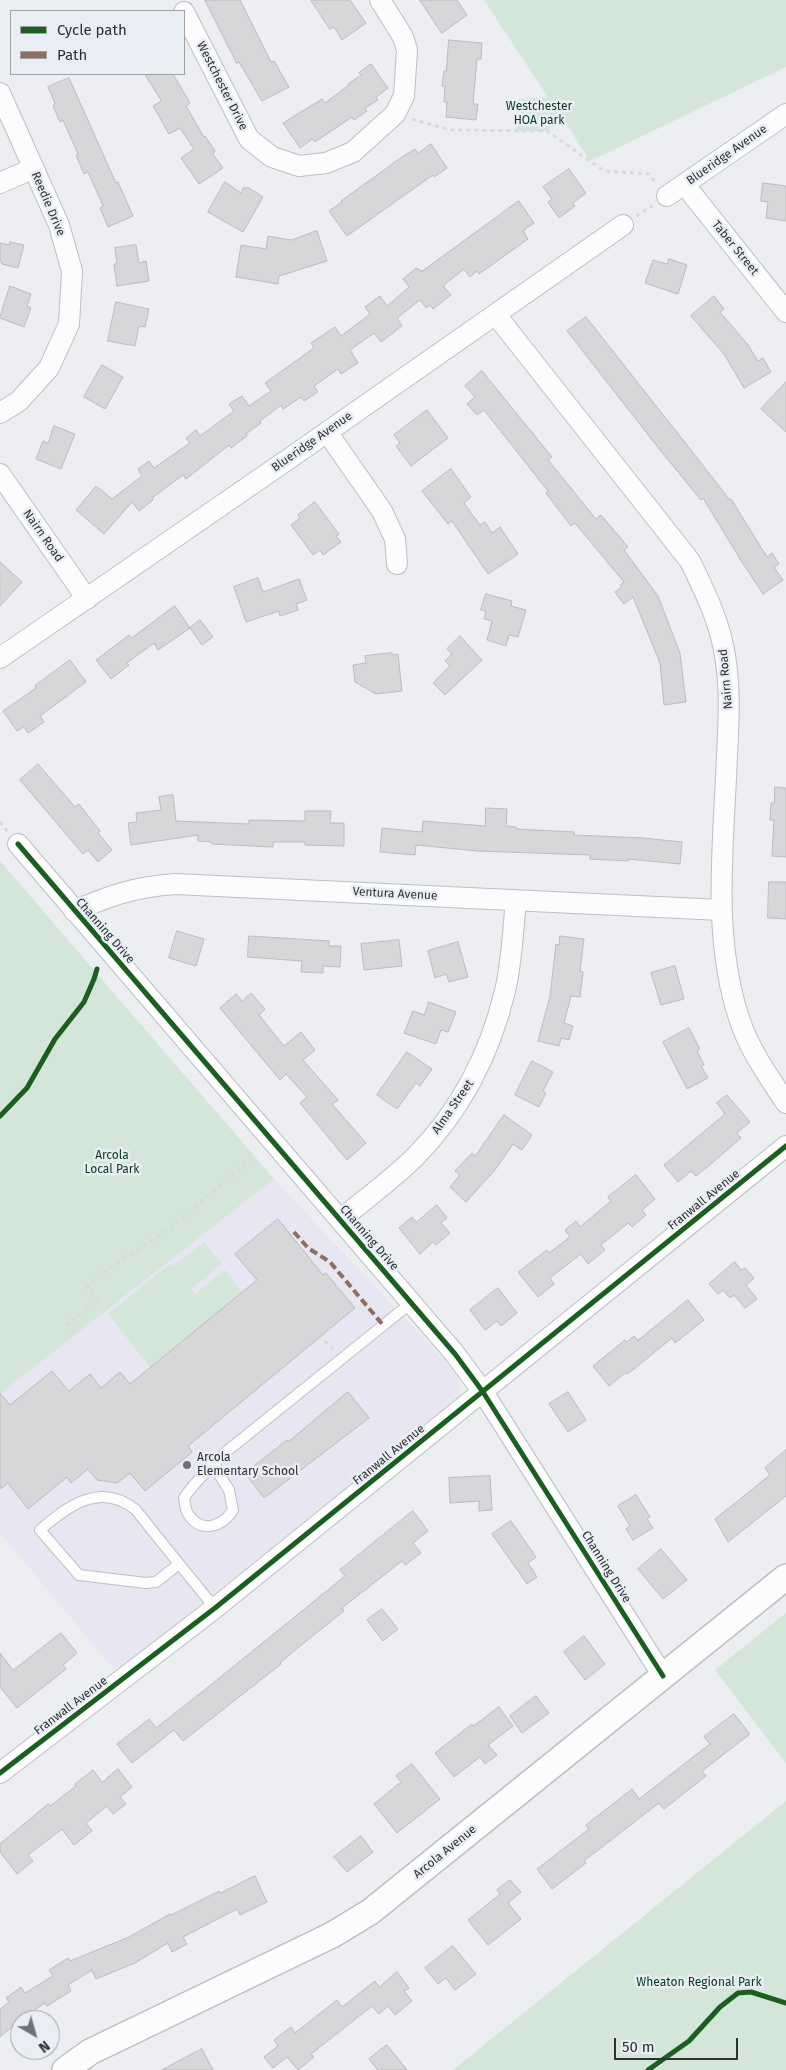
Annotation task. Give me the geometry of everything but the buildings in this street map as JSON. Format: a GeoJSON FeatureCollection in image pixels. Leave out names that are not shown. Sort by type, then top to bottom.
{"type":"FeatureCollection","features":[{"type":"Feature","properties":{"kind":"street","name":"Westchester Drive"},"geometry":{"type":"LineString","coordinates":[[185,14],[249,139],[272,157],[299,166],[326,163],[353,152],[395,114],[404,96],[407,50],[403,37],[380,0]]}},
{"type":"Feature","properties":{"kind":"street","name":"Reedie Drive"},"geometry":{"type":"LineString","coordinates":[[0,93],[59,225],[72,271],[69,324],[49,368],[19,401],[0,413]]}},
{"type":"Feature","properties":{"kind":"street","name":"Blueridge Avenue"},"geometry":{"type":"LineString","coordinates":[[667,196],[786,114]]}},
{"type":"Feature","properties":{"kind":"street"},"geometry":{"type":"LineString","coordinates":[[0,183],[34,168]]}},
{"type":"Feature","properties":{"kind":"street","name":"Taber Street"},"geometry":{"type":"LineString","coordinates":[[684,184],[786,312]]}},
{"type":"Feature","properties":{"kind":"street","name":"Blueridge Avenue"},"geometry":{"type":"LineString","coordinates":[[0,658],[623,225]]}},
{"type":"Feature","properties":{"kind":"street","name":"Nairn Road"},"geometry":{"type":"LineString","coordinates":[[496,315],[690,561],[710,602],[723,646],[730,696],[721,910],[728,975],[740,1021],[759,1062],[786,1103]]}},
{"type":"Feature","properties":{"kind":"street"},"geometry":{"type":"LineString","coordinates":[[327,432],[382,511],[395,539],[397,564]]}},
{"type":"Feature","properties":{"kind":"street","name":"Nairn Road"},"geometry":{"type":"LineString","coordinates":[[0,474],[87,599]]}},
{"type":"Feature","properties":{"kind":"street","name":"Channing Drive"},"geometry":{"type":"LineString","coordinates":[[18,844],[455,1354],[483,1392],[664,1676]]}},
{"type":"Feature","properties":{"kind":"street","name":"Ventura Avenue"},"geometry":{"type":"LineString","coordinates":[[74,911],[116,893],[148,886],[175,884],[721,910]]}},
{"type":"Feature","properties":{"kind":"street","name":"Alma Street"},"geometry":{"type":"LineString","coordinates":[[340,1220],[415,1157],[445,1123],[470,1085],[490,1041],[506,989],[516,900]]}},
{"type":"Feature","properties":{"kind":"street","name":"Franwall Avenue"},"geometry":{"type":"LineString","coordinates":[[1,1769],[215,1608],[786,1146]]}},
{"type":"Feature","properties":{"kind":"street","name":"Arcola Avenue"},"geometry":{"type":"LineString","coordinates":[[63,2069],[90,2052],[332,1935],[370,1912],[786,1577]]}},
{"type":"Feature","properties":{"kind":"lane"},"geometry":{"type":"LineString","coordinates":[[215,1463],[217,1471],[229,1490],[233,1510],[227,1519],[217,1525],[207,1527],[196,1523],[187,1512],[184,1498],[194,1483],[227,1451],[411,1303]]}},
{"type":"Feature","properties":{"kind":"lane"},"geometry":{"type":"LineString","coordinates":[[180,1564],[156,1582],[146,1584],[79,1576],[40,1530],[62,1512],[80,1501],[95,1498],[112,1498],[128,1503],[136,1510],[180,1564],[215,1608]]}},
{"type":"Feature","properties":{"kind":"path"},"geometry":{"type":"LineString","coordinates":[[395,114],[450,130],[547,131],[604,171],[650,174],[667,196],[623,225]]}},
{"type":"Feature","properties":{"kind":"path"},"geometry":{"type":"LineString","coordinates":[[75,1332],[68,1324],[98,1300],[87,1286],[117,1263],[161,1235],[256,1156]]}},
{"type":"Feature","properties":{"kind":"path"},"geometry":{"type":"LineString","coordinates":[[325,1341],[333,1350]]}},
{"type":"Feature","properties":{"kind":"shaded area","name":"Arcola Elementary School"},"geometry":{"type":"Polygon","coordinates":[[[274,1179],[459,1376],[460,1397],[116,1672],[0,1533],[0,1394],[274,1179]]]}},
{"type":"Feature","properties":{"kind":"green space","name":"Westchester HOA park"},"geometry":{"type":"Polygon","coordinates":[[[484,0],[786,0],[786,67],[590,161],[562,117],[547,131],[516,131],[519,99],[548,97],[484,0]]]}},
{"type":"Feature","properties":{"kind":"green space","name":"Arcola Local Park"},"geometry":{"type":"Polygon","coordinates":[[[0,861],[274,1179],[0,1394],[0,861]]]}},
{"type":"Feature","properties":{"kind":"green space"},"geometry":{"type":"Polygon","coordinates":[[[204,1242],[222,1264],[191,1289],[195,1294],[225,1270],[242,1292],[150,1367],[108,1314],[170,1264],[173,1266],[204,1242]]]}},
{"type":"Feature","properties":{"kind":"green space"},"geometry":{"type":"Polygon","coordinates":[[[786,1613],[786,1763],[715,1670],[786,1613]]]}},
{"type":"Feature","properties":{"kind":"green space","name":"Wheaton Regional Park"},"geometry":{"type":"Polygon","coordinates":[[[786,1801],[786,2070],[453,2070],[786,1801]]]}},
{"type":"Feature","properties":{"kind":"marked path"},"geometry":{"type":"LineString","coordinates":[[294,1232],[308,1248],[330,1262],[383,1325]]}},
{"type":"Feature","properties":{"kind":"cycle path"},"geometry":{"type":"LineString","coordinates":[[18,844],[455,1354],[483,1392],[663,1676]]}},
{"type":"Feature","properties":{"kind":"cycle path"},"geometry":{"type":"LineString","coordinates":[[0,1116],[27,1088],[55,1039],[84,1002],[97,969]]}},
{"type":"Feature","properties":{"kind":"cycle path"},"geometry":{"type":"LineString","coordinates":[[0,1773],[215,1608],[786,1146]]}},
{"type":"Feature","properties":{"kind":"cycle path"},"geometry":{"type":"LineString","coordinates":[[648,2070],[689,2041],[720,2007],[738,1993],[751,1992],[786,2003]]}},
{"type":"Feature","properties":{"kind":"place","name":"Arcola Elementary School"},"geometry":{"type":"Point","coordinates":[187,1465]}}]}
